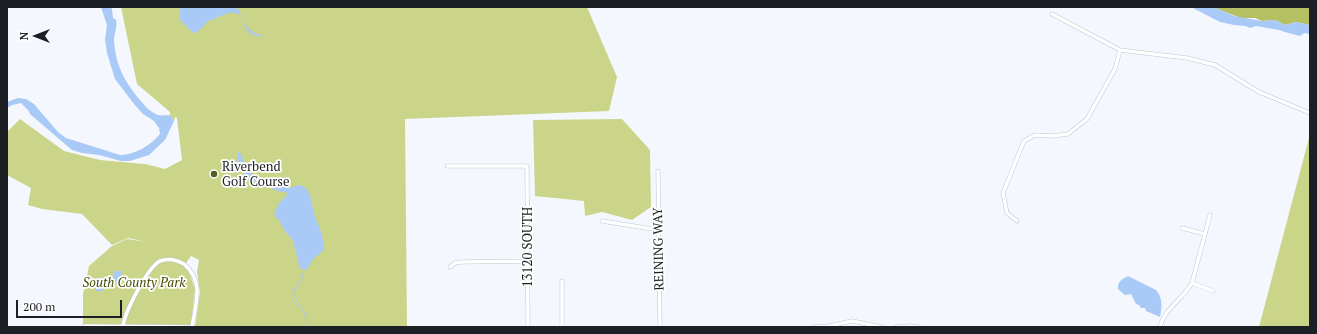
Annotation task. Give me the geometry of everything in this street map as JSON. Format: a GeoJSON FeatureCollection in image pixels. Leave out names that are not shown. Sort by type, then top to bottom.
{"type":"FeatureCollection","features":[{"type":"Feature","properties":{"kind":"street"},"geometry":{"type":"LineString","coordinates":[[1052,14],[1120,50],[1187,58],[1215,65],[1259,92],[1310,113]]}},
{"type":"Feature","properties":{"kind":"street"},"geometry":{"type":"LineString","coordinates":[[1017,221],[1007,213],[1003,193],[1024,141],[1035,135],[1052,136],[1068,134],[1087,119],[1114,69],[1120,50]]}},
{"type":"Feature","properties":{"kind":"street","name":"13120 SOUTH"},"geometry":{"type":"LineString","coordinates":[[447,166],[527,166],[528,327]]}},
{"type":"Feature","properties":{"kind":"street","name":"REINING WAY"},"geometry":{"type":"LineString","coordinates":[[658,171],[660,327]]}},
{"type":"Feature","properties":{"kind":"street"},"geometry":{"type":"LineString","coordinates":[[1160,327],[1162,319],[1166,313],[1187,291],[1192,283],[1210,215]]}},
{"type":"Feature","properties":{"kind":"street"},"geometry":{"type":"LineString","coordinates":[[602,221],[659,230]]}},
{"type":"Feature","properties":{"kind":"street"},"geometry":{"type":"LineString","coordinates":[[1182,228],[1205,234]]}},
{"type":"Feature","properties":{"kind":"street"},"geometry":{"type":"LineString","coordinates":[[85,326],[192,327],[197,288],[193,275],[186,266],[178,261],[171,260],[165,260],[155,265],[145,278],[128,308],[123,326]]}},
{"type":"Feature","properties":{"kind":"street"},"geometry":{"type":"LineString","coordinates":[[450,267],[455,263],[461,262],[528,261]]}},
{"type":"Feature","properties":{"kind":"street"},"geometry":{"type":"LineString","coordinates":[[562,281],[562,327]]}},
{"type":"Feature","properties":{"kind":"street"},"geometry":{"type":"LineString","coordinates":[[1192,283],[1213,290]]}},
{"type":"Feature","properties":{"kind":"street"},"geometry":{"type":"LineString","coordinates":[[814,327],[829,326],[852,321],[882,327]]}},
{"type":"Feature","properties":{"kind":"street"},"geometry":{"type":"LineString","coordinates":[[896,327],[919,327]]}},
{"type":"Feature","properties":{"kind":"green space","name":"Riverbend Golf Course"},"geometry":{"type":"Polygon","coordinates":[[[121,7],[587,7],[617,77],[609,111],[405,119],[407,327],[195,327],[200,292],[197,272],[199,260],[191,256],[186,263],[195,289],[191,325],[83,324],[83,294],[89,266],[112,246],[127,239],[147,242],[128,238],[112,245],[82,214],[42,209],[28,205],[31,188],[7,175],[7,132],[20,119],[64,151],[100,160],[145,164],[165,169],[182,160],[177,118],[175,117],[174,121],[170,115],[170,112],[137,84],[121,7]]]}},
{"type":"Feature","properties":{"kind":"green space"},"geometry":{"type":"Polygon","coordinates":[[[1213,7],[1310,7],[1310,25],[1296,22],[1285,25],[1275,20],[1262,21],[1255,18],[1241,18],[1213,7]]]}},
{"type":"Feature","properties":{"kind":"green space"},"geometry":{"type":"Polygon","coordinates":[[[622,119],[650,150],[651,207],[632,220],[602,212],[585,216],[584,201],[535,196],[533,120],[622,119]]]}},
{"type":"Feature","properties":{"kind":"green space"},"geometry":{"type":"Polygon","coordinates":[[[1310,134],[1310,327],[1259,327],[1310,134]]]}},
{"type":"Feature","properties":{"kind":"water"},"geometry":{"type":"Polygon","coordinates":[[[101,7],[110,7],[112,9],[113,18],[116,20],[117,25],[114,41],[115,50],[119,65],[129,85],[145,106],[155,114],[170,115],[174,121],[165,140],[149,155],[130,161],[121,161],[72,150],[30,114],[21,103],[7,108],[7,102],[18,98],[26,99],[34,104],[58,132],[66,138],[120,155],[126,155],[137,151],[160,134],[159,128],[154,121],[143,114],[115,79],[107,53],[105,39],[107,25],[101,7]]]}},
{"type":"Feature","properties":{"kind":"water"},"geometry":{"type":"Polygon","coordinates":[[[180,7],[237,7],[248,28],[262,36],[260,37],[248,32],[240,15],[236,13],[228,13],[208,21],[200,30],[193,33],[180,20],[180,7]]]}},
{"type":"Feature","properties":{"kind":"water"},"geometry":{"type":"Polygon","coordinates":[[[1191,7],[1213,7],[1234,16],[1262,21],[1275,20],[1285,25],[1296,22],[1310,25],[1310,34],[1304,33],[1300,36],[1279,30],[1256,26],[1250,28],[1220,22],[1191,7]]]}},
{"type":"Feature","properties":{"kind":"water"},"geometry":{"type":"Polygon","coordinates":[[[238,152],[241,154],[245,167],[256,179],[262,181],[259,183],[254,182],[242,172],[237,156],[238,152]]]}},
{"type":"Feature","properties":{"kind":"water"},"geometry":{"type":"Polygon","coordinates":[[[264,183],[290,188],[302,186],[309,193],[322,236],[324,249],[304,270],[300,268],[293,241],[279,220],[274,216],[278,204],[287,195],[287,193],[275,190],[262,184],[264,183]]]}},
{"type":"Feature","properties":{"kind":"water"},"geometry":{"type":"Polygon","coordinates":[[[114,271],[122,271],[122,284],[103,284],[103,291],[96,291],[95,278],[114,278],[114,271]]]}},
{"type":"Feature","properties":{"kind":"water"},"geometry":{"type":"Polygon","coordinates":[[[1128,276],[1156,290],[1161,300],[1160,317],[1146,311],[1145,308],[1141,308],[1136,304],[1131,294],[1125,295],[1118,289],[1119,283],[1128,276]]]}},
{"type":"Feature","properties":{"kind":"waterway"},"geometry":{"type":"LineString","coordinates":[[304,270],[302,279],[293,293],[306,318],[305,327]]}},
{"type":"Feature","properties":{"kind":"place","name":"Riverbend Golf Course"},"geometry":{"type":"Point","coordinates":[214,174]}},
{"type":"Feature","properties":{"kind":"park label","name":"South County Park"},"geometry":{"type":"Point","coordinates":[134,283]}}]}
